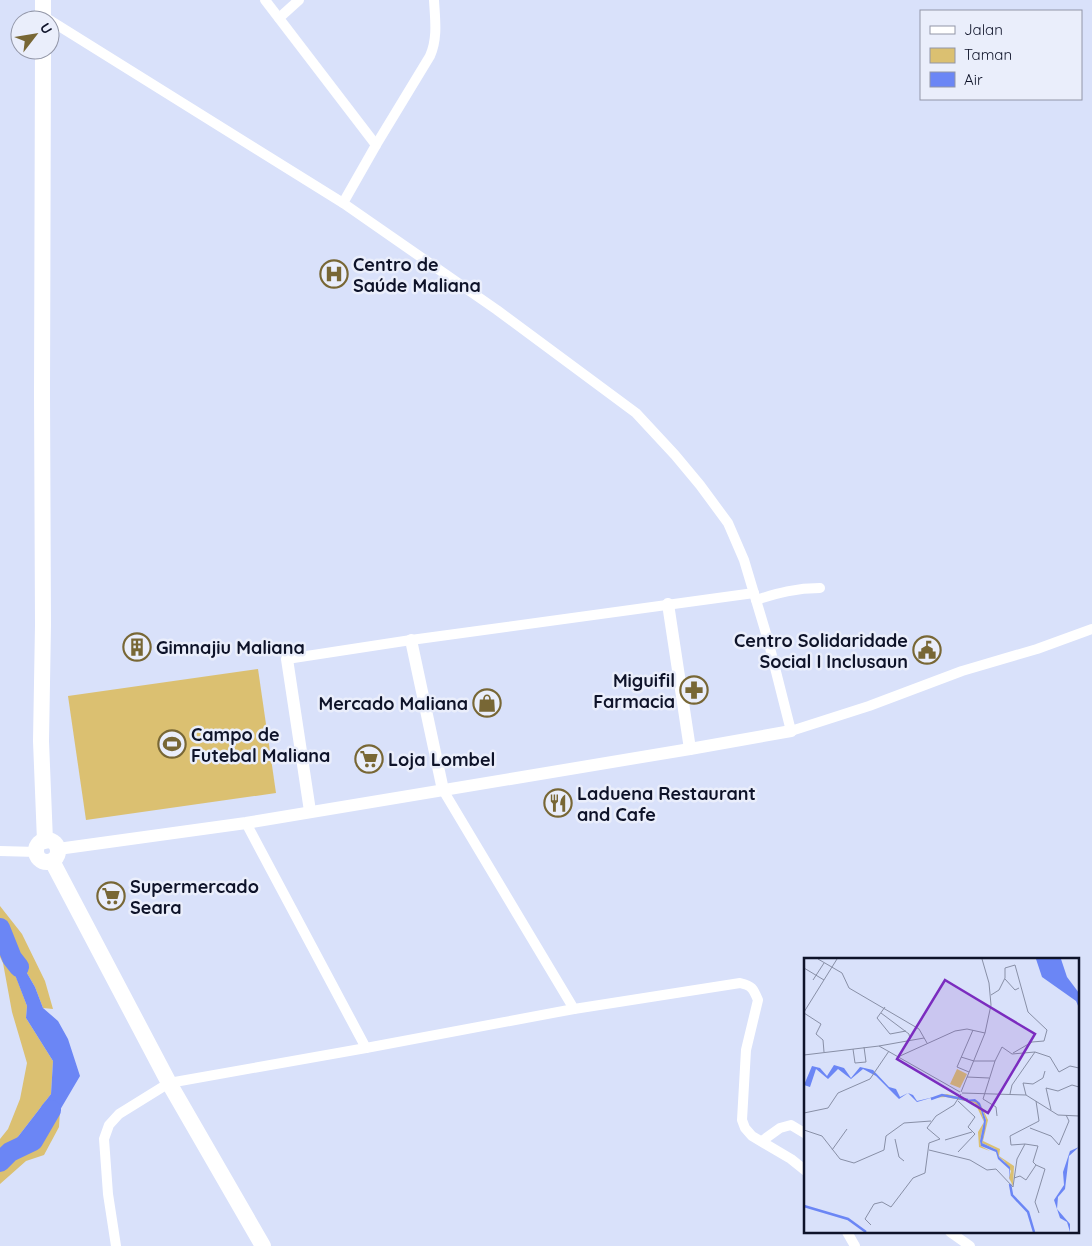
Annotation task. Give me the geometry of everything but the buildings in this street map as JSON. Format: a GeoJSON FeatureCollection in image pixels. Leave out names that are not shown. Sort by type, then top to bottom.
{"type":"FeatureCollection","features":[{"type":"Feature","properties":{"kind":"main road"},"geometry":{"type":"LineString","coordinates":[[43,60],[43,625],[41,742],[48,851],[169,1083],[262,1246]]}},
{"type":"Feature","properties":{"kind":"street"},"geometry":{"type":"LineString","coordinates":[[265,0],[376,145]]}},
{"type":"Feature","properties":{"kind":"street"},"geometry":{"type":"LineString","coordinates":[[279,18],[299,0]]}},
{"type":"Feature","properties":{"kind":"street"},"geometry":{"type":"LineString","coordinates":[[343,203],[435,46],[434,0]]}},
{"type":"Feature","properties":{"kind":"street"},"geometry":{"type":"LineString","coordinates":[[60,23],[343,203],[497,310],[636,413],[700,485],[728,524],[744,560],[755,596],[791,731]]}},
{"type":"Feature","properties":{"kind":"street"},"geometry":{"type":"LineString","coordinates":[[310,811],[287,659],[668,604],[755,596],[803,588],[820,588]]}},
{"type":"Feature","properties":{"kind":"street"},"geometry":{"type":"LineString","coordinates":[[668,604],[690,749]]}},
{"type":"Feature","properties":{"kind":"street"},"geometry":{"type":"LineString","coordinates":[[0,851],[48,851],[246,823],[791,731],[869,706],[962,671],[1036,649],[1092,629]]}},
{"type":"Feature","properties":{"kind":"street"},"geometry":{"type":"LineString","coordinates":[[411,640],[443,790],[574,1008]]}},
{"type":"Feature","properties":{"kind":"street"},"geometry":{"type":"LineString","coordinates":[[246,823],[366,1048]]}},
{"type":"Feature","properties":{"kind":"street"},"geometry":{"type":"LineString","coordinates":[[116,1246],[108,1194],[104,1139],[109,1125],[119,1114],[169,1083],[574,1008],[740,983],[750,986],[758,1000],[746,1050],[742,1120],[745,1128],[752,1136],[791,1159],[804,1169]]}},
{"type":"Feature","properties":{"kind":"street"},"geometry":{"type":"LineString","coordinates":[[762,1141],[780,1128],[791,1125],[804,1133]]}},
{"type":"Feature","properties":{"kind":"street"},"geometry":{"type":"LineString","coordinates":[[849,1234],[855,1246]]}},
{"type":"Feature","properties":{"kind":"street"},"geometry":{"type":"LineString","coordinates":[[953,1234],[970,1246]]}},
{"type":"Feature","properties":{"kind":"green space","name":"Campo de Futebal Maliana"},"geometry":{"type":"Polygon","coordinates":[[[258,669],[276,793],[86,820],[68,696],[258,669]]]}},
{"type":"Feature","properties":{"kind":"green space"},"geometry":{"type":"Polygon","coordinates":[[[0,906],[22,934],[45,981],[53,1009],[43,1008],[35,987],[12,947],[3,942],[27,1006],[26,1018],[53,1061],[51,1094],[17,1138],[0,1154],[0,1139],[8,1129],[20,1099],[27,1063],[12,1012],[3,963],[0,957],[0,906]]]}},
{"type":"Feature","properties":{"kind":"green space"},"geometry":{"type":"Polygon","coordinates":[[[60,1110],[59,1127],[44,1155],[26,1161],[0,1184],[0,1171],[60,1110]]]}},
{"type":"Feature","properties":{"kind":"water"},"geometry":{"type":"Polygon","coordinates":[[[2,941],[12,947],[35,987],[43,1008],[58,1021],[68,1039],[80,1076],[60,1110],[0,1171],[0,1154],[17,1138],[51,1094],[53,1061],[26,1018],[27,1006],[2,941]]]}},
{"type":"Feature","properties":{"kind":"waterway"},"geometry":{"type":"LineString","coordinates":[[0,928],[12,958],[19,967]]}},
{"type":"Feature","properties":{"kind":"waterway"},"geometry":{"type":"LineString","coordinates":[[0,1162],[10,1152],[33,1141],[51,1110]]}},
{"type":"Feature","properties":{"kind":"place","name":"Centro de Saúde Maliana"},"geometry":{"type":"Point","coordinates":[334,274]}},
{"type":"Feature","properties":{"kind":"place","name":"Gimnajiu Maliana"},"geometry":{"type":"Point","coordinates":[137,647]}},
{"type":"Feature","properties":{"kind":"place","name":"Centro Solidaridade Social I Inclusaun"},"geometry":{"type":"Point","coordinates":[927,650]}},
{"type":"Feature","properties":{"kind":"place","name":"Miguifil Farmacia"},"geometry":{"type":"Point","coordinates":[694,690]}},
{"type":"Feature","properties":{"kind":"place","name":"Mercado Maliana"},"geometry":{"type":"Point","coordinates":[487,703]}},
{"type":"Feature","properties":{"kind":"place","name":"Campo de Futebal Maliana"},"geometry":{"type":"Point","coordinates":[172,744]}},
{"type":"Feature","properties":{"kind":"place","name":"Loja Lombel"},"geometry":{"type":"Point","coordinates":[369,759]}},
{"type":"Feature","properties":{"kind":"place","name":"Laduena Restaurant and Cafe"},"geometry":{"type":"Point","coordinates":[558,803]}},
{"type":"Feature","properties":{"kind":"place","name":"Supermercado Seara"},"geometry":{"type":"Point","coordinates":[111,896]}}]}
